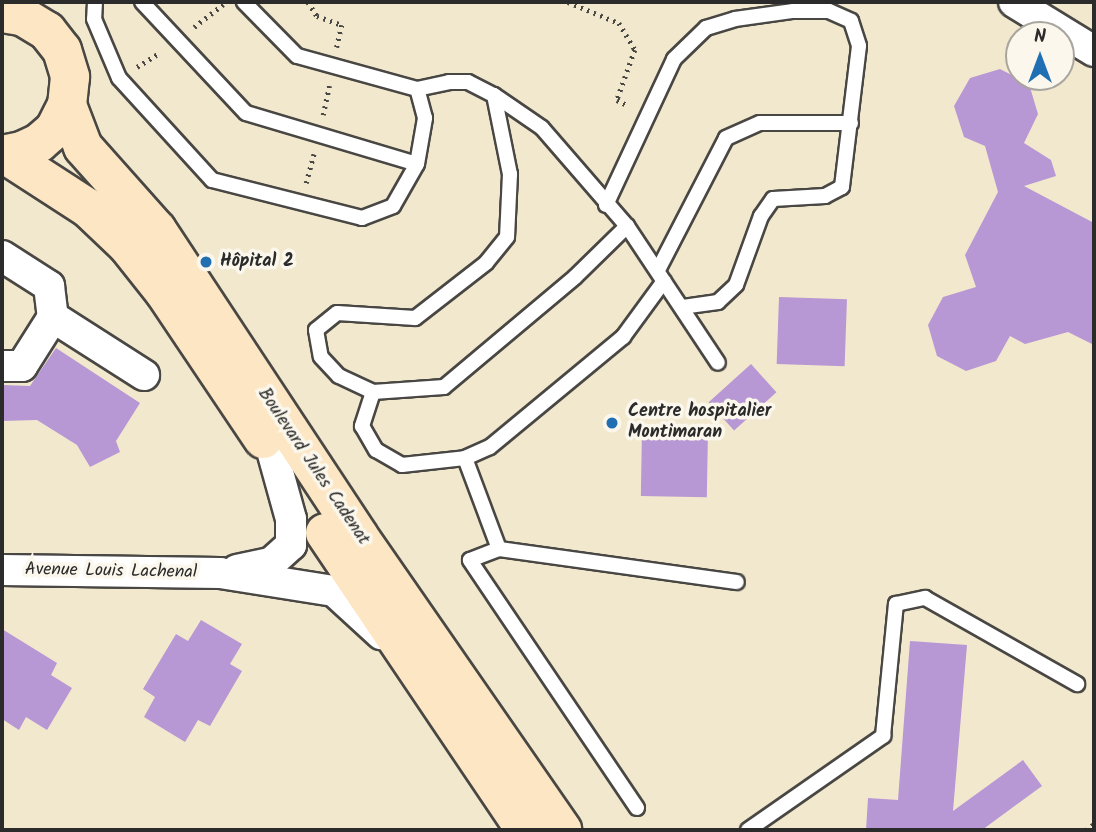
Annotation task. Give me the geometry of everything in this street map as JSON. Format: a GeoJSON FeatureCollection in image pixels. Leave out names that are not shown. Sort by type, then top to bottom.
{"type":"FeatureCollection","features":[{"type":"Feature","properties":{"kind":"street"},"geometry":{"type":"LineString","coordinates":[[1014,2],[1094,51]]}},
{"type":"Feature","properties":{"kind":"street"},"geometry":{"type":"LineString","coordinates":[[2,13],[42,16],[68,63],[70,91],[67,105],[55,129],[39,143],[4,155]]}},
{"type":"Feature","properties":{"kind":"street","name":"Boulevard Jules Cadenat"},"geometry":{"type":"LineString","coordinates":[[67,105],[83,147],[157,230],[358,535],[562,830]]}},
{"type":"Feature","properties":{"kind":"street","name":"Boulevard Jules Cadenat"},"geometry":{"type":"LineString","coordinates":[[4,155],[88,208],[127,245],[165,293],[525,830]]}},
{"type":"Feature","properties":{"kind":"street"},"geometry":{"type":"LineString","coordinates":[[2,256],[49,286],[53,317],[22,366],[2,366]]}},
{"type":"Feature","properties":{"kind":"street"},"geometry":{"type":"LineString","coordinates":[[53,317],[144,375]]}},
{"type":"Feature","properties":{"kind":"street","name":"Avenue Louis Lachenal"},"geometry":{"type":"LineString","coordinates":[[220,573],[271,564],[291,544],[291,519],[273,454]]}},
{"type":"Feature","properties":{"kind":"street","name":"Avenue Louis Lachenal"},"geometry":{"type":"LineString","coordinates":[[2,570],[220,573],[334,591],[408,657]]}},
{"type":"Feature","properties":{"kind":"lane"},"geometry":{"type":"LineString","coordinates":[[95,2],[94,19],[119,79],[212,180],[300,204],[362,218],[393,206],[417,164],[425,118],[417,89]]}},
{"type":"Feature","properties":{"kind":"lane"},"geometry":{"type":"LineString","coordinates":[[142,2],[246,113],[417,164]]}},
{"type":"Feature","properties":{"kind":"lane"},"geometry":{"type":"LineString","coordinates":[[244,2],[297,56],[417,89],[449,82],[468,82],[494,95],[542,128],[606,205],[627,226],[718,363]]}},
{"type":"Feature","properties":{"kind":"lane"},"geometry":{"type":"LineString","coordinates":[[606,205],[674,59],[706,28],[735,19],[781,12],[830,11],[850,21],[859,46],[842,187],[825,197],[773,200],[761,216],[736,285],[718,302],[681,307]]}},
{"type":"Feature","properties":{"kind":"lane"},"geometry":{"type":"LineString","coordinates":[[494,95],[510,174],[507,237],[486,263],[415,318],[337,313],[316,330],[321,357],[339,376],[373,392],[443,387],[575,277],[627,226]]}},
{"type":"Feature","properties":{"kind":"lane"},"geometry":{"type":"LineString","coordinates":[[373,392],[362,426],[376,450],[402,465],[465,458],[490,447],[623,337],[661,275],[726,138],[760,123],[850,123]]}},
{"type":"Feature","properties":{"kind":"lane"},"geometry":{"type":"LineString","coordinates":[[465,458],[499,549]]}},
{"type":"Feature","properties":{"kind":"lane"},"geometry":{"type":"LineString","coordinates":[[637,808],[470,561],[499,549],[737,582]]}},
{"type":"Feature","properties":{"kind":"lane"},"geometry":{"type":"LineString","coordinates":[[748,830],[883,736],[896,604],[925,598],[1077,684]]}},
{"type":"Feature","properties":{"kind":"path"},"geometry":{"type":"LineString","coordinates":[[300,204],[319,135],[342,25],[317,16],[308,2]]}},
{"type":"Feature","properties":{"kind":"path"},"geometry":{"type":"LineString","coordinates":[[568,2],[619,23],[635,50],[617,100],[648,114]]}},
{"type":"Feature","properties":{"kind":"path"},"geometry":{"type":"LineString","coordinates":[[1086,830],[1094,824]]}},
{"type":"Feature","properties":{"kind":"building"},"geometry":{"type":"Polygon","coordinates":[[[1000,69],[1005,72],[1005,91],[1031,91],[1038,114],[1024,143],[1051,160],[1056,176],[1024,186],[1094,223],[1094,345],[1068,332],[1025,344],[1010,336],[996,361],[966,371],[937,356],[928,325],[943,297],[976,287],[965,255],[998,192],[985,146],[964,137],[954,106],[970,78],[1000,69]]]}},
{"type":"Feature","properties":{"kind":"building"},"geometry":{"type":"Polygon","coordinates":[[[779,297],[847,299],[845,366],[777,364],[779,297]]]}},
{"type":"Feature","properties":{"kind":"building"},"geometry":{"type":"Polygon","coordinates":[[[56,348],[140,403],[116,441],[120,452],[90,467],[77,445],[37,420],[2,421],[2,385],[30,386],[56,348]]]}},
{"type":"Feature","properties":{"kind":"building"},"geometry":{"type":"Polygon","coordinates":[[[751,364],[776,392],[734,430],[709,402],[751,364]]]}},
{"type":"Feature","properties":{"kind":"building"},"geometry":{"type":"Polygon","coordinates":[[[642,429],[708,430],[707,497],[641,496],[642,429]]]}},
{"type":"Feature","properties":{"kind":"building"},"geometry":{"type":"Polygon","coordinates":[[[201,620],[242,644],[230,664],[242,671],[210,726],[198,720],[185,742],[144,717],[155,697],[143,689],[176,634],[188,641],[201,620]]]}},
{"type":"Feature","properties":{"kind":"building"},"geometry":{"type":"Polygon","coordinates":[[[2,629],[57,663],[51,675],[72,688],[47,730],[26,717],[19,730],[2,719],[2,629]]]}},
{"type":"Feature","properties":{"kind":"building"},"geometry":{"type":"Polygon","coordinates":[[[910,641],[967,645],[953,811],[1023,760],[1042,786],[982,830],[866,830],[868,798],[898,800],[910,641]]]}},
{"type":"Feature","properties":{"kind":"place","name":"Hôpital 2"},"geometry":{"type":"Point","coordinates":[206,262]}},
{"type":"Feature","properties":{"kind":"place","name":"Centre hospitalier Montimaran"},"geometry":{"type":"Point","coordinates":[612,423]}}]}
